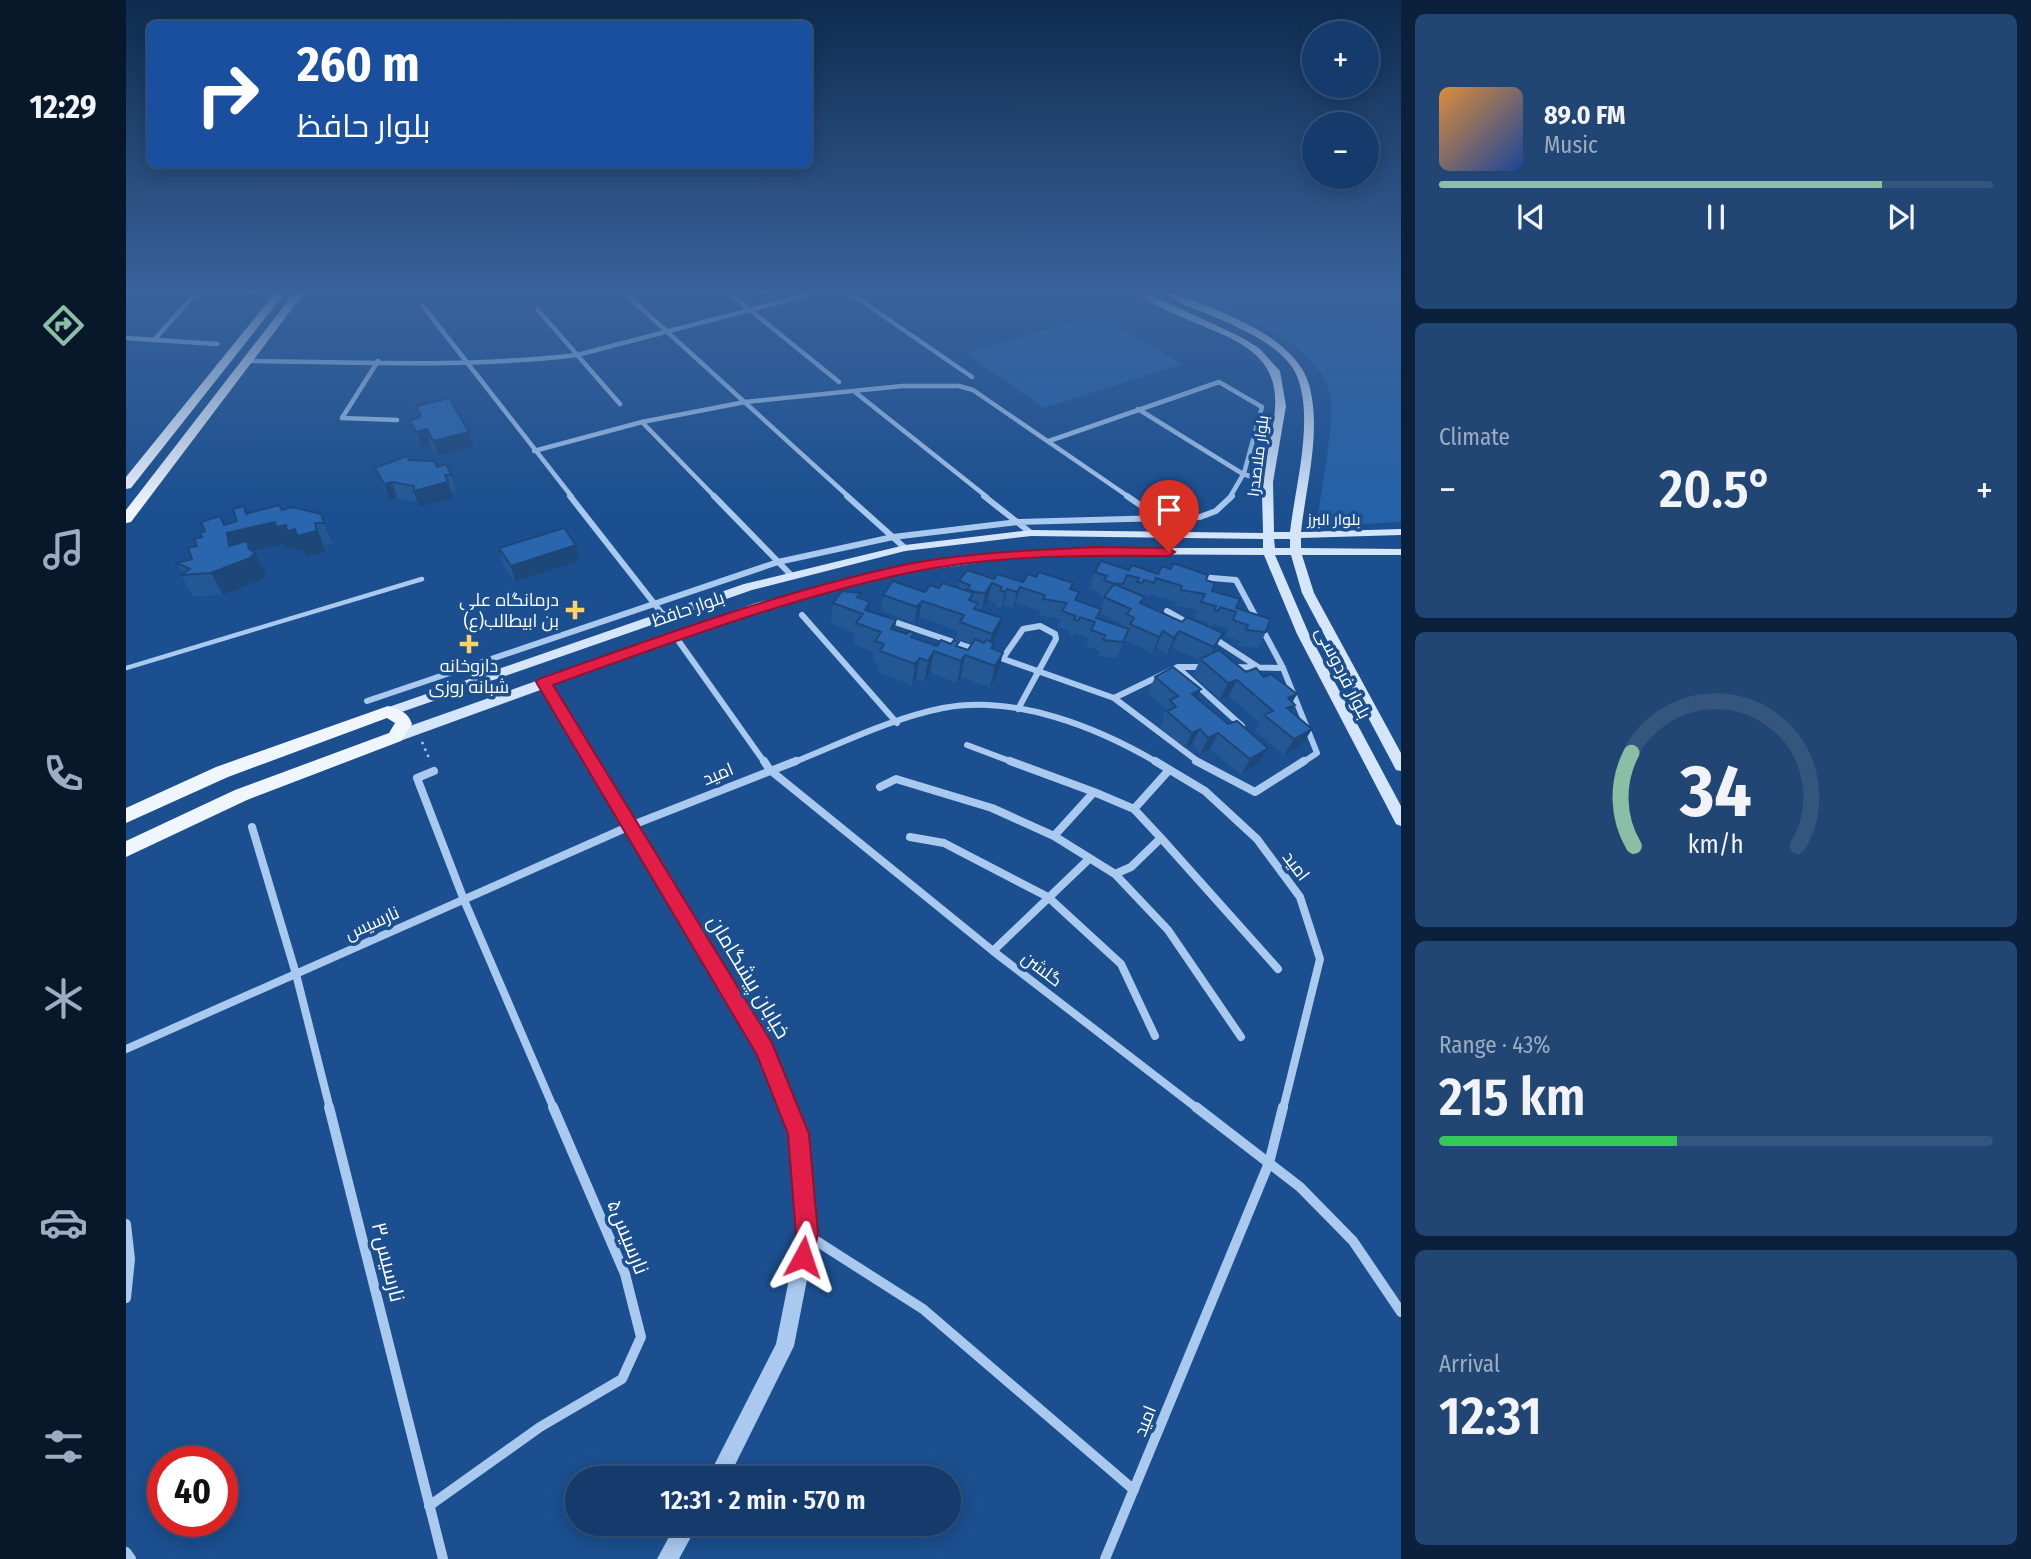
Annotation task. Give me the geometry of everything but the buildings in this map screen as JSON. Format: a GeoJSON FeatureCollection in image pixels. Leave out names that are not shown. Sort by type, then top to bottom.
{"type":"FeatureCollection","features":[{"type":"Feature","properties":{"kind":"main road"},"geometry":{"type":"LineString","coordinates":[[126,485],[222,366]]}},
{"type":"Feature","properties":{"kind":"main road"},"geometry":{"type":"LineString","coordinates":[[126,519],[242,366]]}},
{"type":"Feature","properties":{"kind":"main road","name":"بلوار ملاصدرا"},"geometry":{"type":"LineString","coordinates":[[1267,536],[1268,482],[1281,407],[1275,371],[1270,366]]}},
{"type":"Feature","properties":{"kind":"main road"},"geometry":{"type":"LineString","coordinates":[[1294,366],[1305,384],[1308,411],[1295,535]]}},
{"type":"Feature","properties":{"kind":"main road","name":"بلوار البرز"},"geometry":{"type":"LineString","coordinates":[[1267,536],[1401,532]]}},
{"type":"Feature","properties":{"kind":"main road","name":"بلوار حافظ"},"geometry":{"type":"LineString","coordinates":[[126,816],[169,794],[270,753],[664,616],[791,575],[905,548],[1031,533],[1267,536]]}},
{"type":"Feature","properties":{"kind":"main road","name":"بلوار فردوسی"},"geometry":{"type":"LineString","coordinates":[[1295,535],[1296,553],[1308,593],[1401,766]]}},
{"type":"Feature","properties":{"kind":"main road","name":"بلوار فردوسی"},"geometry":{"type":"LineString","coordinates":[[1267,536],[1269,553],[1303,634],[1401,820]]}},
{"type":"Feature","properties":{"kind":"main road","name":"بلوار حافظ"},"geometry":{"type":"LineString","coordinates":[[126,849],[241,795],[544,682],[760,606],[910,568],[998,557],[1093,551],[1296,553]]}},
{"type":"Feature","properties":{"kind":"main road","name":"بلوار البرز"},"geometry":{"type":"LineString","coordinates":[[1296,553],[1401,552]]}},
{"type":"Feature","properties":{"kind":"main road"},"geometry":{"type":"LineString","coordinates":[[430,697],[422,705],[422,713],[429,720],[440,721]]}},
{"type":"Feature","properties":{"kind":"main road"},"geometry":{"type":"LineString","coordinates":[[388,712],[402,718],[404,724],[395,737]]}},
{"type":"Feature","properties":{"kind":"street"},"geometry":{"type":"LineString","coordinates":[[375,366],[342,418],[397,420]]}},
{"type":"Feature","properties":{"kind":"street"},"geometry":{"type":"LineString","coordinates":[[471,366],[534,451],[664,616]]}},
{"type":"Feature","properties":{"kind":"street"},"geometry":{"type":"LineString","coordinates":[[587,366],[620,404]]}},
{"type":"Feature","properties":{"kind":"street"},"geometry":{"type":"LineString","coordinates":[[705,366],[905,548]]}},
{"type":"Feature","properties":{"kind":"street"},"geometry":{"type":"LineString","coordinates":[[819,366],[839,382]]}},
{"type":"Feature","properties":{"kind":"street"},"geometry":{"type":"LineString","coordinates":[[956,366],[972,377]]}},
{"type":"Feature","properties":{"kind":"street"},"geometry":{"type":"LineString","coordinates":[[368,701],[653,602],[778,562],[893,537],[1018,522],[1216,514],[1237,492],[1262,407],[1219,382],[1049,441]]}},
{"type":"Feature","properties":{"kind":"street"},"geometry":{"type":"LineString","coordinates":[[534,451],[642,422],[745,402],[902,386],[959,386],[973,390],[1049,441],[1159,518],[1175,534]]}},
{"type":"Feature","properties":{"kind":"street"},"geometry":{"type":"LineString","coordinates":[[855,392],[1031,533]]}},
{"type":"Feature","properties":{"kind":"street"},"geometry":{"type":"LineString","coordinates":[[1138,409],[1243,474],[1268,482]]}},
{"type":"Feature","properties":{"kind":"street"},"geometry":{"type":"LineString","coordinates":[[642,422],[791,575]]}},
{"type":"Feature","properties":{"kind":"street"},"geometry":{"type":"LineString","coordinates":[[885,618],[1038,669],[1114,698],[1152,725],[1187,756],[1255,792],[1317,753],[1283,668],[1236,580],[1195,577]]}},
{"type":"Feature","properties":{"kind":"street"},"geometry":{"type":"LineString","coordinates":[[1167,611],[1259,667]]}},
{"type":"Feature","properties":{"kind":"street"},"geometry":{"type":"LineString","coordinates":[[802,615],[897,723]]}},
{"type":"Feature","properties":{"kind":"street"},"geometry":{"type":"LineString","coordinates":[[1003,658],[1023,629],[1040,626],[1055,634],[1056,639],[1018,709]]}},
{"type":"Feature","properties":{"kind":"street","name":"گلشن"},"geometry":{"type":"LineString","coordinates":[[675,636],[770,770],[993,951],[1300,1187],[1353,1241],[1401,1312]]}},
{"type":"Feature","properties":{"kind":"street"},"geometry":{"type":"LineString","coordinates":[[520,648],[527,664]]}},
{"type":"Feature","properties":{"kind":"street"},"geometry":{"type":"LineString","coordinates":[[1114,698],[1178,667],[1283,668]]}},
{"type":"Feature","properties":{"kind":"street"},"geometry":{"type":"LineString","coordinates":[[1178,667],[1246,729]]}},
{"type":"Feature","properties":{"kind":"street","name":"خیابان پیشگامان"},"geometry":{"type":"LineString","coordinates":[[544,682],[765,1050],[799,1134],[807,1234],[785,1346],[724,1466]]}},
{"type":"Feature","properties":{"kind":"street","name":"امید"},"geometry":{"type":"LineString","coordinates":[[630,826],[770,770],[944,708],[1007,706],[1078,725],[1169,769],[1205,791],[1257,839],[1300,897],[1320,959],[1269,1163],[1105,1559]]}},
{"type":"Feature","properties":{"kind":"street"},"geometry":{"type":"LineString","coordinates":[[967,745],[1134,809],[1278,969]]}},
{"type":"Feature","properties":{"kind":"street"},"geometry":{"type":"LineString","coordinates":[[1134,809],[1169,769]]}},
{"type":"Feature","properties":{"kind":"street","name":"نارسیس۵"},"geometry":{"type":"LineString","coordinates":[[429,1506],[540,1427],[622,1379],[641,1337],[625,1274],[464,900],[417,778],[434,771]]}},
{"type":"Feature","properties":{"kind":"street"},"geometry":{"type":"LineString","coordinates":[[880,787],[896,779],[992,808],[1054,836],[1115,874],[1168,930],[1241,1037]]}},
{"type":"Feature","properties":{"kind":"street"},"geometry":{"type":"LineString","coordinates":[[1054,836],[1094,792]]}},
{"type":"Feature","properties":{"kind":"street","name":"نارسیس"},"geometry":{"type":"LineString","coordinates":[[126,1049],[630,826]]}},
{"type":"Feature","properties":{"kind":"street","name":"نارسیس۳"},"geometry":{"type":"LineString","coordinates":[[252,827],[296,974],[443,1559]]}},
{"type":"Feature","properties":{"kind":"street"},"geometry":{"type":"LineString","coordinates":[[909,837],[944,843],[1048,897],[1121,964],[1155,1036]]}},
{"type":"Feature","properties":{"kind":"street"},"geometry":{"type":"LineString","coordinates":[[1115,874],[1131,867],[1161,838]]}},
{"type":"Feature","properties":{"kind":"street"},"geometry":{"type":"LineString","coordinates":[[993,951],[1089,859]]}},
{"type":"Feature","properties":{"kind":"street"},"geometry":{"type":"LineString","coordinates":[[126,1224],[130,1259],[126,1298]]}},
{"type":"Feature","properties":{"kind":"street"},"geometry":{"type":"LineString","coordinates":[[807,1234],[923,1309],[1134,1490]]}},
{"type":"Feature","properties":{"kind":"street"},"geometry":{"type":"LineString","coordinates":[[667,1559],[681,1536]]}},
{"type":"Feature","properties":{"kind":"street"},"geometry":{"type":"LineString","coordinates":[[126,1552],[131,1559]]}},
{"type":"Feature","properties":{"kind":"lane"},"geometry":{"type":"LineString","coordinates":[[126,668],[422,579]]}},
{"type":"Feature","properties":{"kind":"path"},"geometry":{"type":"LineString","coordinates":[[417,729],[434,771]]}},
{"type":"Feature","properties":{"kind":"shaded area"},"geometry":{"type":"Polygon","coordinates":[[[983,366],[1177,366],[1044,408],[983,366]]]}},
{"type":"Feature","properties":{"kind":"shaded area"},"geometry":{"type":"Polygon","coordinates":[[[1314,366],[1401,366],[1401,522],[1316,527],[1331,421],[1330,394],[1322,375],[1314,366]]]}},
{"type":"Feature","properties":{"kind":"place","name":"درمانگاه علی بن ابیطالب(ع)"},"geometry":{"type":"Point","coordinates":[575,610]}},
{"type":"Feature","properties":{"kind":"place","name":"داروخانه شبانه روزی"},"geometry":{"type":"Point","coordinates":[469,644]}},
{"type":"Feature","properties":{"kind":"route"},"geometry":{"type":"LineString","coordinates":[[803,1257],[807,1234],[799,1134],[765,1050],[544,682],[760,606],[910,568],[998,557],[1093,551],[1169,552]]}}]}
